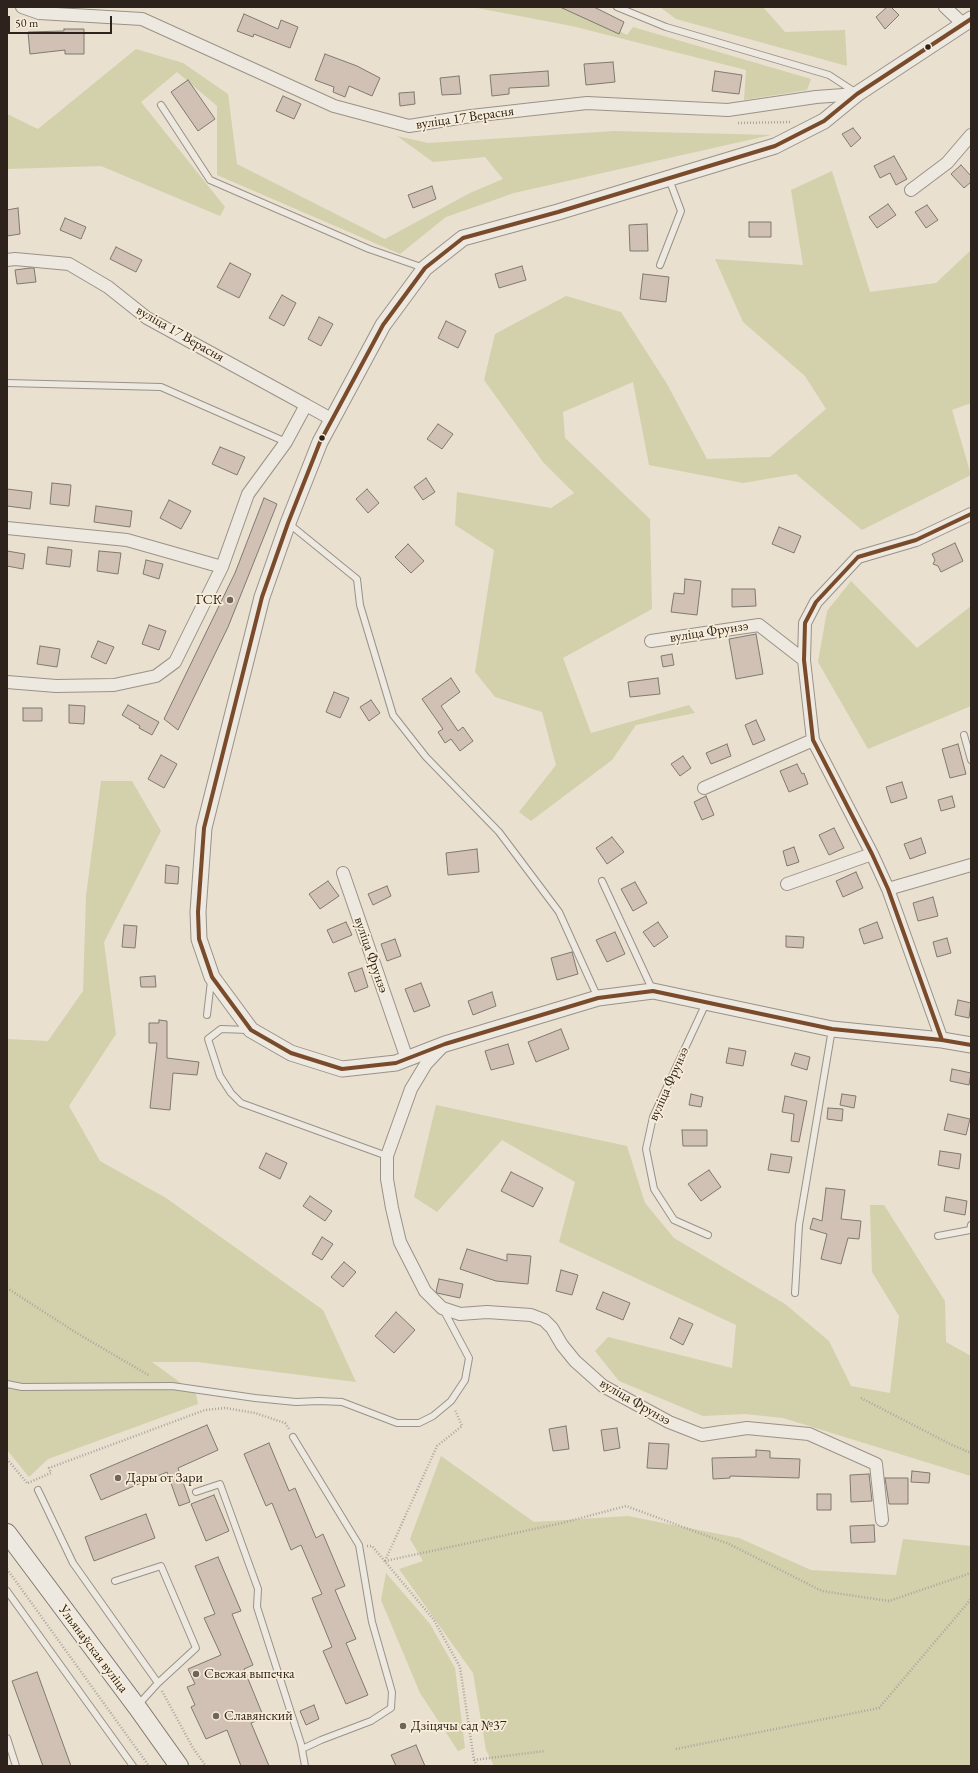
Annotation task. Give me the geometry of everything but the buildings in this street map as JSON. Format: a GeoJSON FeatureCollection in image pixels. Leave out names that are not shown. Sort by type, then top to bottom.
{"type":"FeatureCollection","features":[{"type":"Feature","properties":{"kind":"main road","name":"Ульянаўская вуліца"},"geometry":{"type":"LineString","coordinates":[[12,1543],[137,1707],[179,1766]]}},
{"type":"Feature","properties":{"kind":"street","name":"вуліца 17 Верасня"},"geometry":{"type":"LineString","coordinates":[[22,7],[40,13],[142,19],[334,106],[409,126],[471,116],[587,103],[728,110],[816,97],[857,94]]}},
{"type":"Feature","properties":{"kind":"street"},"geometry":{"type":"LineString","coordinates":[[945,7],[967,21]]}},
{"type":"Feature","properties":{"kind":"street","name":"вуліца 17 Верасня"},"geometry":{"type":"LineString","coordinates":[[445,1044],[396,1063],[342,1070],[291,1053],[251,1030],[212,977],[199,939],[198,892],[204,828],[262,597],[288,523],[320,442],[383,325],[425,268],[463,238],[558,212],[775,146],[824,121],[857,94],[967,21]]}},
{"type":"Feature","properties":{"kind":"street"},"geometry":{"type":"LineString","coordinates":[[911,190],[948,163],[971,135]]}},
{"type":"Feature","properties":{"kind":"street","name":"вуліца 17 Верасня"},"geometry":{"type":"LineString","coordinates":[[7,260],[15,259],[69,264],[108,287],[147,318],[333,420]]}},
{"type":"Feature","properties":{"kind":"street"},"geometry":{"type":"LineString","coordinates":[[7,682],[56,686],[114,685],[156,676],[175,662],[222,567],[248,494],[286,442],[306,405]]}},
{"type":"Feature","properties":{"kind":"street"},"geometry":{"type":"LineString","coordinates":[[942,1040],[888,889],[872,854],[813,740],[804,660],[805,623],[816,602],[858,557],[916,540],[971,514]]}},
{"type":"Feature","properties":{"kind":"street"},"geometry":{"type":"LineString","coordinates":[[7,528],[127,540],[222,567]]}},
{"type":"Feature","properties":{"kind":"street","name":"вуліца Фрунзэ"},"geometry":{"type":"LineString","coordinates":[[651,641],[759,625],[804,660]]}},
{"type":"Feature","properties":{"kind":"street"},"geometry":{"type":"LineString","coordinates":[[704,788],[813,740]]}},
{"type":"Feature","properties":{"kind":"street"},"geometry":{"type":"LineString","coordinates":[[787,884],[872,854]]}},
{"type":"Feature","properties":{"kind":"street"},"geometry":{"type":"LineString","coordinates":[[888,889],[971,865]]}},
{"type":"Feature","properties":{"kind":"street","name":"вуліца Фрунзэ"},"geometry":{"type":"LineString","coordinates":[[343,873],[406,1059]]}},
{"type":"Feature","properties":{"kind":"street","name":"вуліца Фрунзэ"},"geometry":{"type":"LineString","coordinates":[[882,1520],[876,1464],[809,1434],[747,1428],[702,1434],[669,1422],[603,1386],[575,1361],[562,1345],[552,1328],[544,1320],[531,1315],[488,1312],[460,1314],[442,1308],[425,1291],[400,1242],[390,1194],[387,1156],[411,1089],[426,1064],[445,1044],[598,998],[653,991],[832,1029],[942,1040],[971,1045]]}},
{"type":"Feature","properties":{"kind":"lane"},"geometry":{"type":"LineString","coordinates":[[617,7],[666,27],[829,75],[857,94]]}},
{"type":"Feature","properties":{"kind":"lane"},"geometry":{"type":"LineString","coordinates":[[161,105],[210,180],[369,249],[425,268]]}},
{"type":"Feature","properties":{"kind":"lane"},"geometry":{"type":"LineString","coordinates":[[660,266],[681,211],[668,179]]}},
{"type":"Feature","properties":{"kind":"lane"},"geometry":{"type":"LineString","coordinates":[[7,383],[161,387],[286,442]]}},
{"type":"Feature","properties":{"kind":"lane"},"geometry":{"type":"LineString","coordinates":[[288,523],[357,579],[360,605],[393,715],[426,757],[499,832],[559,912],[598,998]]}},
{"type":"Feature","properties":{"kind":"lane"},"geometry":{"type":"LineString","coordinates":[[964,735],[971,760]]}},
{"type":"Feature","properties":{"kind":"lane"},"geometry":{"type":"LineString","coordinates":[[602,881],[653,991]]}},
{"type":"Feature","properties":{"kind":"lane"},"geometry":{"type":"LineString","coordinates":[[207,1015],[212,977]]}},
{"type":"Feature","properties":{"kind":"lane","name":"вуліца Фрунзэ"},"geometry":{"type":"LineString","coordinates":[[706,1003],[653,1117],[646,1148],[654,1189],[674,1220],[708,1235]]}},
{"type":"Feature","properties":{"kind":"lane"},"geometry":{"type":"LineString","coordinates":[[251,1030],[221,1029],[208,1039],[220,1076],[231,1093],[241,1102],[387,1156]]}},
{"type":"Feature","properties":{"kind":"lane"},"geometry":{"type":"LineString","coordinates":[[795,1293],[799,1225],[832,1029]]}},
{"type":"Feature","properties":{"kind":"lane"},"geometry":{"type":"LineString","coordinates":[[938,1236],[970,1230],[971,1225]]}},
{"type":"Feature","properties":{"kind":"lane"},"geometry":{"type":"LineString","coordinates":[[7,1384],[22,1387],[172,1386],[255,1398],[296,1402],[342,1402],[397,1423],[419,1423],[433,1416],[451,1401],[465,1380],[469,1358],[442,1308]]}},
{"type":"Feature","properties":{"kind":"lane"},"geometry":{"type":"LineString","coordinates":[[294,1437],[360,1546],[372,1622],[392,1692],[392,1708],[371,1721],[302,1749]]}},
{"type":"Feature","properties":{"kind":"lane"},"geometry":{"type":"LineString","coordinates":[[196,1492],[220,1484],[258,1590],[256,1607],[302,1749],[305,1766]]}},
{"type":"Feature","properties":{"kind":"lane"},"geometry":{"type":"LineString","coordinates":[[38,1490],[73,1564],[158,1683]]}},
{"type":"Feature","properties":{"kind":"lane"},"geometry":{"type":"LineString","coordinates":[[115,1581],[161,1566],[196,1648],[158,1683],[137,1707]]}},
{"type":"Feature","properties":{"kind":"lane"},"geometry":{"type":"LineString","coordinates":[[7,1591],[133,1766]]}},
{"type":"Feature","properties":{"kind":"lane"},"geometry":{"type":"LineString","coordinates":[[7,1738],[16,1766]]}},
{"type":"Feature","properties":{"kind":"path"},"geometry":{"type":"LineString","coordinates":[[735,123],[793,122]]}},
{"type":"Feature","properties":{"kind":"path"},"geometry":{"type":"LineString","coordinates":[[7,1288],[74,1332],[160,1382],[172,1386]]}},
{"type":"Feature","properties":{"kind":"path"},"geometry":{"type":"LineString","coordinates":[[861,1398],[952,1445],[971,1453]]}},
{"type":"Feature","properties":{"kind":"path"},"geometry":{"type":"LineString","coordinates":[[385,1561],[437,1446],[462,1426],[451,1401]]}},
{"type":"Feature","properties":{"kind":"path"},"geometry":{"type":"LineString","coordinates":[[7,1459],[28,1483],[51,1473],[49,1468],[205,1410],[225,1408],[255,1413],[285,1423],[294,1437]]}},
{"type":"Feature","properties":{"kind":"path"},"geometry":{"type":"LineString","coordinates":[[385,1561],[562,1523],[626,1506],[729,1544],[822,1591],[890,1601],[971,1573]]}},
{"type":"Feature","properties":{"kind":"path"},"geometry":{"type":"LineString","coordinates":[[360,1546],[372,1546],[434,1620],[460,1668],[474,1760],[477,1766]]}},
{"type":"Feature","properties":{"kind":"path"},"geometry":{"type":"LineString","coordinates":[[7,1569],[149,1766]]}},
{"type":"Feature","properties":{"kind":"path"},"geometry":{"type":"LineString","coordinates":[[676,1749],[879,1708],[971,1599]]}},
{"type":"Feature","properties":{"kind":"path"},"geometry":{"type":"LineString","coordinates":[[158,1683],[193,1748],[206,1766]]}},
{"type":"Feature","properties":{"kind":"path"},"geometry":{"type":"LineString","coordinates":[[474,1760],[545,1751]]}},
{"type":"Feature","properties":{"kind":"shaded area"},"geometry":{"type":"Polygon","coordinates":[[[472,7],[574,7],[627,35],[633,27],[811,79],[807,90],[744,100],[746,70],[572,26],[472,7]]]}},
{"type":"Feature","properties":{"kind":"shaded area"},"geometry":{"type":"Polygon","coordinates":[[[660,7],[763,7],[785,32],[845,30],[847,66],[676,19],[660,7]]]}},
{"type":"Feature","properties":{"kind":"shaded area"},"geometry":{"type":"Polygon","coordinates":[[[136,49],[183,63],[228,94],[237,164],[385,239],[470,193],[503,179],[485,157],[433,162],[397,136],[428,143],[614,131],[771,135],[514,193],[446,217],[400,254],[217,175],[217,106],[177,72],[141,102],[225,207],[220,216],[101,166],[7,169],[7,114],[38,129],[136,49]]]}},
{"type":"Feature","properties":{"kind":"shaded area"},"geometry":{"type":"Polygon","coordinates":[[[832,171],[870,292],[936,283],[971,250],[971,403],[952,410],[971,475],[862,530],[796,474],[743,483],[649,465],[633,382],[563,412],[565,438],[650,519],[652,609],[563,658],[591,733],[689,705],[695,713],[636,725],[612,760],[531,821],[519,812],[556,765],[542,712],[495,697],[475,672],[494,550],[455,525],[457,492],[551,508],[574,493],[543,462],[484,380],[495,334],[566,296],[621,312],[667,384],[707,459],[770,457],[826,409],[805,376],[743,322],[715,259],[803,265],[791,190],[832,171]]]}},
{"type":"Feature","properties":{"kind":"shaded area"},"geometry":{"type":"Polygon","coordinates":[[[851,581],[917,648],[971,606],[971,706],[868,749],[818,662],[827,611],[851,581]]]}},
{"type":"Feature","properties":{"kind":"shaded area"},"geometry":{"type":"Polygon","coordinates":[[[101,781],[132,781],[161,831],[104,942],[116,1034],[69,1106],[100,1161],[166,1198],[323,1310],[356,1382],[197,1362],[152,1362],[196,1394],[198,1404],[48,1459],[29,1477],[7,1450],[7,1039],[48,1041],[83,991],[86,896],[101,781]]]}},
{"type":"Feature","properties":{"kind":"shaded area"},"geometry":{"type":"Polygon","coordinates":[[[436,1105],[627,1146],[645,1203],[674,1238],[785,1304],[829,1341],[851,1386],[890,1393],[899,1316],[872,1272],[870,1205],[884,1205],[945,1301],[946,1342],[971,1356],[971,1476],[783,1418],[745,1414],[703,1416],[619,1381],[595,1351],[608,1337],[732,1368],[736,1325],[559,1242],[575,1182],[502,1140],[437,1212],[414,1197],[436,1105]]]}},
{"type":"Feature","properties":{"kind":"shaded area"},"geometry":{"type":"Polygon","coordinates":[[[441,1456],[534,1522],[628,1516],[739,1538],[811,1570],[896,1575],[903,1539],[971,1546],[971,1766],[494,1766],[486,1750],[473,1673],[399,1569],[423,1561],[410,1539],[441,1456]]]}},
{"type":"Feature","properties":{"kind":"shaded area"},"geometry":{"type":"Polygon","coordinates":[[[386,1573],[430,1624],[455,1668],[465,1748],[458,1751],[420,1693],[381,1600],[386,1573]]]}},
{"type":"Feature","properties":{"kind":"transit line"},"geometry":{"type":"LineString","coordinates":[[971,19],[857,94],[824,121],[775,146],[558,212],[463,238],[425,268],[383,325],[320,442],[288,523],[262,597],[204,828],[198,912],[199,939],[212,977],[251,1030],[291,1053],[342,1069],[396,1063],[445,1044],[598,998],[653,991],[832,1029],[942,1040],[971,1045]]}},
{"type":"Feature","properties":{"kind":"transit line"},"geometry":{"type":"LineString","coordinates":[[942,1040],[888,889],[872,854],[813,740],[804,660],[805,623],[816,602],[858,557],[916,540],[971,514]]}},
{"type":"Feature","properties":{"kind":"place","name":"ГСК"},"geometry":{"type":"Point","coordinates":[230,600]}},
{"type":"Feature","properties":{"kind":"place","name":"Дары от Зари"},"geometry":{"type":"Point","coordinates":[118,1478]}},
{"type":"Feature","properties":{"kind":"place","name":"Свежая выпечка"},"geometry":{"type":"Point","coordinates":[196,1674]}},
{"type":"Feature","properties":{"kind":"place","name":"Славянский"},"geometry":{"type":"Point","coordinates":[216,1716]}},
{"type":"Feature","properties":{"kind":"place","name":"Дзіцячы сад №37"},"geometry":{"type":"Point","coordinates":[403,1726]}}]}
